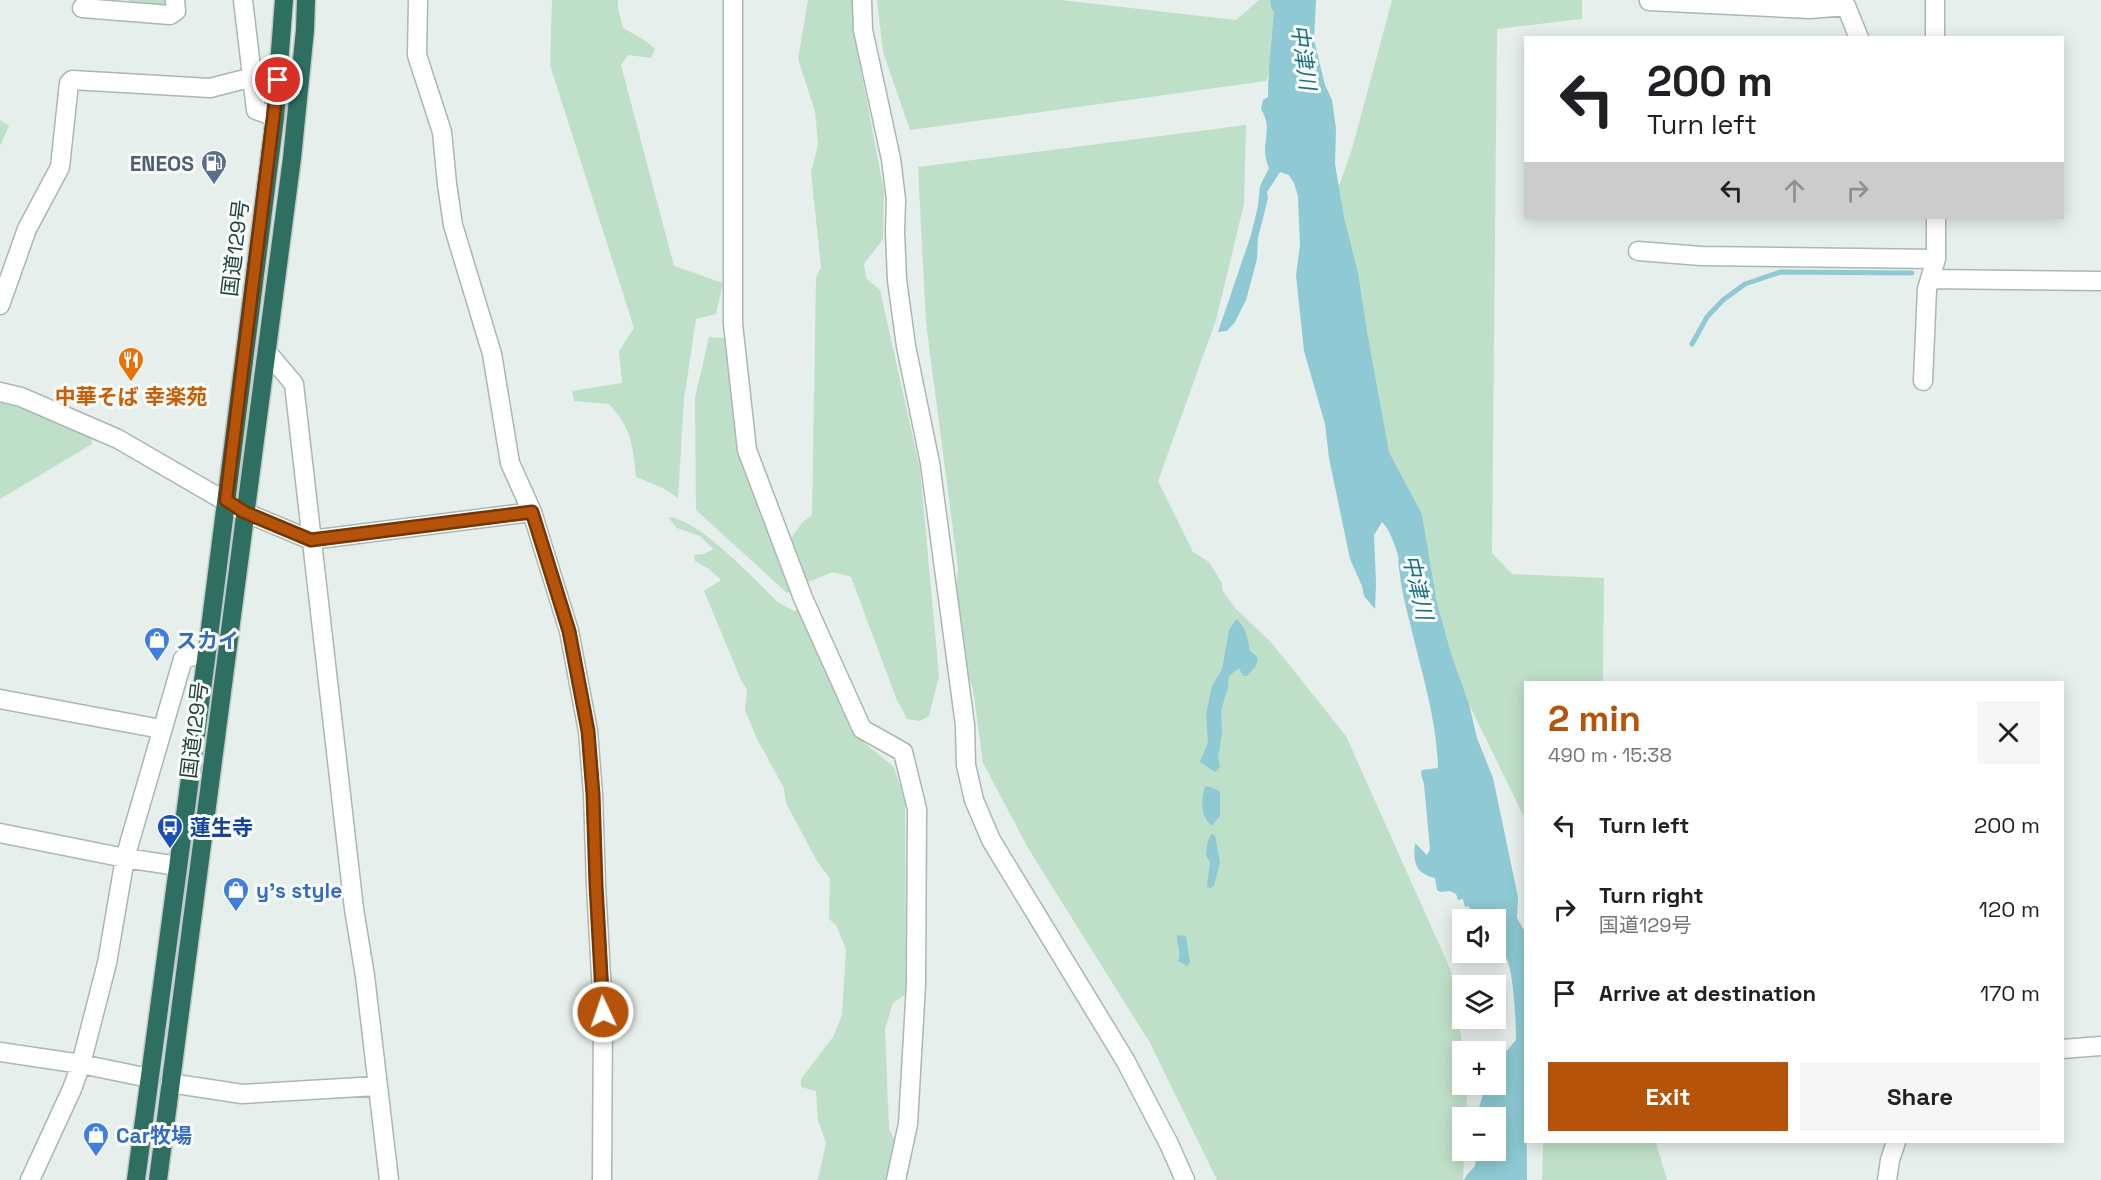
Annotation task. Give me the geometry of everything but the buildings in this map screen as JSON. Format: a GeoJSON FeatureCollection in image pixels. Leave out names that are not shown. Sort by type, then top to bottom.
{"type":"FeatureCollection","features":[{"type":"Feature","properties":{"kind":"highway","name":"国道129号"},"geometry":{"type":"LineString","coordinates":[[136,1180],[207,652],[275,117],[284,0]]}},
{"type":"Feature","properties":{"kind":"highway","name":"国道129号"},"geometry":{"type":"LineString","coordinates":[[158,1180],[299,102],[306,0]]}},
{"type":"Feature","properties":{"kind":"street"},"geometry":{"type":"LineString","coordinates":[[82,8],[170,15],[176,11],[175,0]]}},
{"type":"Feature","properties":{"kind":"street"},"geometry":{"type":"LineString","coordinates":[[243,0],[256,110],[275,117]]}},
{"type":"Feature","properties":{"kind":"street"},"geometry":{"type":"LineString","coordinates":[[418,0],[417,54],[442,132],[453,225],[492,354],[510,463],[532,512],[569,631],[588,731],[603,1012],[603,1180]]}},
{"type":"Feature","properties":{"kind":"street"},"geometry":{"type":"LineString","coordinates":[[733,0],[733,324],[747,450],[802,598],[862,729],[903,752],[917,809],[916,984],[908,1124],[896,1180]]}},
{"type":"Feature","properties":{"kind":"street"},"geometry":{"type":"LineString","coordinates":[[862,0],[863,30],[891,159],[896,200],[897,280],[906,346],[930,463],[957,657],[965,725],[966,765],[974,800],[991,840],[1125,1060],[1185,1180]]}},
{"type":"Feature","properties":{"kind":"street"},"geometry":{"type":"LineString","coordinates":[[1935,0],[1935,36]]}},
{"type":"Feature","properties":{"kind":"street"},"geometry":{"type":"LineString","coordinates":[[1649,1],[1681,8],[1810,9],[1846,6],[1858,36]]}},
{"type":"Feature","properties":{"kind":"street"},"geometry":{"type":"LineString","coordinates":[[0,305],[27,230],[60,167],[69,83],[72,80],[210,88],[253,77]]}},
{"type":"Feature","properties":{"kind":"street"},"geometry":{"type":"LineString","coordinates":[[1923,381],[1927,289],[1936,259],[1936,219]]}},
{"type":"Feature","properties":{"kind":"street"},"geometry":{"type":"LineString","coordinates":[[1638,251],[1701,256],[1936,259]]}},
{"type":"Feature","properties":{"kind":"street"},"geometry":{"type":"LineString","coordinates":[[1930,279],[2101,281]]}},
{"type":"Feature","properties":{"kind":"street"},"geometry":{"type":"LineString","coordinates":[[267,352],[294,384],[389,1180]]}},
{"type":"Feature","properties":{"kind":"street"},"geometry":{"type":"LineString","coordinates":[[0,392],[21,397],[117,439],[244,512],[311,540],[532,512]]}},
{"type":"Feature","properties":{"kind":"street"},"geometry":{"type":"LineString","coordinates":[[30,1180],[72,1089],[81,1064],[107,963],[126,858],[161,729],[183,659],[207,652]]}},
{"type":"Feature","properties":{"kind":"street"},"geometry":{"type":"LineString","coordinates":[[0,699],[161,729]]}},
{"type":"Feature","properties":{"kind":"street"},"geometry":{"type":"LineString","coordinates":[[0,833],[178,866]]}},
{"type":"Feature","properties":{"kind":"street"},"geometry":{"type":"LineString","coordinates":[[2064,1049],[2101,1046]]}},
{"type":"Feature","properties":{"kind":"street"},"geometry":{"type":"LineString","coordinates":[[0,1052],[81,1064],[149,1078]]}},
{"type":"Feature","properties":{"kind":"street"},"geometry":{"type":"LineString","coordinates":[[170,1083],[242,1094],[377,1086]]}},
{"type":"Feature","properties":{"kind":"street"},"geometry":{"type":"LineString","coordinates":[[1887,1180],[1896,1143]]}},
{"type":"Feature","properties":{"kind":"green space"},"geometry":{"type":"Polygon","coordinates":[[[129,0],[168,0],[169,2],[164,8],[129,4],[129,0]]]}},
{"type":"Feature","properties":{"kind":"green space"},"geometry":{"type":"Polygon","coordinates":[[[552,0],[618,0],[623,28],[655,49],[651,58],[628,55],[621,65],[674,266],[723,283],[716,314],[696,319],[684,399],[678,498],[663,488],[636,477],[630,438],[622,421],[609,404],[574,401],[572,391],[622,383],[619,351],[634,328],[550,65],[552,0]]]}},
{"type":"Feature","properties":{"kind":"green space"},"geometry":{"type":"Polygon","coordinates":[[[808,0],[854,0],[855,39],[884,191],[883,239],[864,264],[866,278],[880,290],[920,469],[939,676],[929,716],[920,721],[907,719],[896,698],[851,577],[833,572],[806,583],[791,538],[803,522],[812,515],[816,278],[821,267],[811,172],[818,145],[815,111],[798,59],[808,0]]]}},
{"type":"Feature","properties":{"kind":"green space"},"geometry":{"type":"Polygon","coordinates":[[[877,0],[1061,0],[1236,20],[1259,0],[1297,0],[1266,81],[910,130],[883,52],[877,0]]]}},
{"type":"Feature","properties":{"kind":"green space"},"geometry":{"type":"Polygon","coordinates":[[[1392,0],[1582,0],[1582,19],[1497,29],[1492,553],[1512,574],[1604,578],[1603,681],[1524,681],[1524,817],[1469,704],[1451,653],[1437,603],[1422,514],[1389,452],[1312,264],[1352,149],[1392,0]]]}},
{"type":"Feature","properties":{"kind":"green space"},"geometry":{"type":"Polygon","coordinates":[[[0,120],[9,126],[0,146],[0,120]]]}},
{"type":"Feature","properties":{"kind":"green space"},"geometry":{"type":"Polygon","coordinates":[[[1246,125],[1244,204],[1216,320],[1158,481],[1193,552],[1209,562],[1222,583],[1222,590],[1236,609],[1271,642],[1346,736],[1452,973],[1452,1029],[1460,1029],[1462,1041],[1452,1041],[1452,1095],[1467,1095],[1466,1107],[1452,1107],[1452,1161],[1464,1161],[1463,1180],[1217,1180],[1150,1043],[1028,848],[983,763],[973,690],[969,677],[956,594],[958,568],[926,323],[918,167],[1246,125]]]}},
{"type":"Feature","properties":{"kind":"green space"},"geometry":{"type":"Polygon","coordinates":[[[709,337],[726,338],[793,591],[787,593],[696,510],[695,398],[709,337]]]}},
{"type":"Feature","properties":{"kind":"green space"},"geometry":{"type":"Polygon","coordinates":[[[0,401],[65,424],[91,436],[92,444],[0,499],[0,401]]]}},
{"type":"Feature","properties":{"kind":"green space"},"geometry":{"type":"Polygon","coordinates":[[[668,517],[681,520],[711,539],[779,603],[794,611],[800,609],[856,736],[894,767],[905,800],[906,994],[893,1003],[885,1029],[889,1129],[896,1143],[889,1180],[818,1180],[826,1143],[818,1120],[816,1091],[801,1087],[801,1079],[833,1037],[842,1015],[846,949],[836,925],[829,919],[830,879],[817,861],[786,803],[784,788],[757,739],[745,710],[747,690],[704,591],[721,580],[709,569],[695,561],[694,555],[704,554],[713,549],[700,536],[677,528],[668,517]]]}},
{"type":"Feature","properties":{"kind":"green space"},"geometry":{"type":"Polygon","coordinates":[[[1543,1143],[1656,1143],[1667,1180],[1542,1180],[1543,1143]]]}},
{"type":"Feature","properties":{"kind":"water","name":"中津川"},"geometry":{"type":"Polygon","coordinates":[[[1270,0],[1316,0],[1314,40],[1325,85],[1332,100],[1336,129],[1335,164],[1344,217],[1358,273],[1389,452],[1422,514],[1437,603],[1469,704],[1477,738],[1493,778],[1518,897],[1517,918],[1524,930],[1524,1143],[1527,1143],[1527,1180],[1464,1180],[1475,1166],[1476,1161],[1506,1161],[1506,1107],[1479,1107],[1483,1095],[1506,1095],[1506,1052],[1516,1040],[1514,996],[1511,972],[1506,958],[1506,909],[1465,907],[1463,899],[1458,900],[1456,894],[1437,890],[1435,878],[1419,870],[1415,861],[1415,843],[1427,855],[1430,849],[1421,774],[1422,770],[1438,768],[1432,713],[1403,596],[1398,555],[1389,532],[1382,522],[1374,535],[1375,609],[1364,596],[1350,559],[1329,458],[1325,424],[1304,351],[1296,275],[1300,245],[1298,196],[1289,175],[1280,172],[1267,192],[1268,198],[1258,238],[1257,259],[1246,300],[1235,322],[1227,331],[1218,332],[1251,235],[1260,186],[1269,168],[1265,152],[1267,125],[1261,109],[1263,100],[1268,97],[1274,12],[1270,0]]]}},
{"type":"Feature","properties":{"kind":"water"},"geometry":{"type":"Polygon","coordinates":[[[1236,619],[1244,629],[1250,651],[1258,659],[1256,666],[1247,676],[1243,676],[1239,668],[1229,676],[1221,710],[1222,734],[1218,757],[1220,767],[1215,772],[1200,762],[1208,742],[1206,715],[1212,686],[1222,669],[1229,630],[1236,619]]]}},
{"type":"Feature","properties":{"kind":"water"},"geometry":{"type":"Polygon","coordinates":[[[1205,786],[1220,792],[1220,816],[1212,826],[1203,813],[1205,786]]]}},
{"type":"Feature","properties":{"kind":"water"},"geometry":{"type":"Polygon","coordinates":[[[1211,834],[1215,835],[1220,862],[1214,886],[1210,888],[1207,887],[1210,862],[1206,856],[1211,834]]]}},
{"type":"Feature","properties":{"kind":"water"},"geometry":{"type":"Polygon","coordinates":[[[1177,935],[1186,936],[1190,962],[1187,966],[1178,961],[1177,935]]]}},
{"type":"Feature","properties":{"kind":"waterway"},"geometry":{"type":"LineString","coordinates":[[1692,344],[1707,317],[1723,300],[1745,284],[1780,272],[1912,273]]}},
{"type":"Feature","properties":{"kind":"place","name":"ENEOS"},"geometry":{"type":"Point","coordinates":[214,186]}},
{"type":"Feature","properties":{"kind":"place","name":"中華そば 幸楽苑"},"geometry":{"type":"Point","coordinates":[131,383]}},
{"type":"Feature","properties":{"kind":"place","name":"スカイ"},"geometry":{"type":"Point","coordinates":[157,663]}},
{"type":"Feature","properties":{"kind":"place","name":"蓮生寺"},"geometry":{"type":"Point","coordinates":[170,850]}},
{"type":"Feature","properties":{"kind":"place","name":"y's style"},"geometry":{"type":"Point","coordinates":[236,913]}},
{"type":"Feature","properties":{"kind":"place","name":"Car牧場"},"geometry":{"type":"Point","coordinates":[96,1158]}},
{"type":"Feature","properties":{"kind":"route"},"geometry":{"type":"LineString","coordinates":[[278,80],[226,500],[244,512],[311,540],[532,512],[569,631],[588,731],[603,1012]]}}]}
